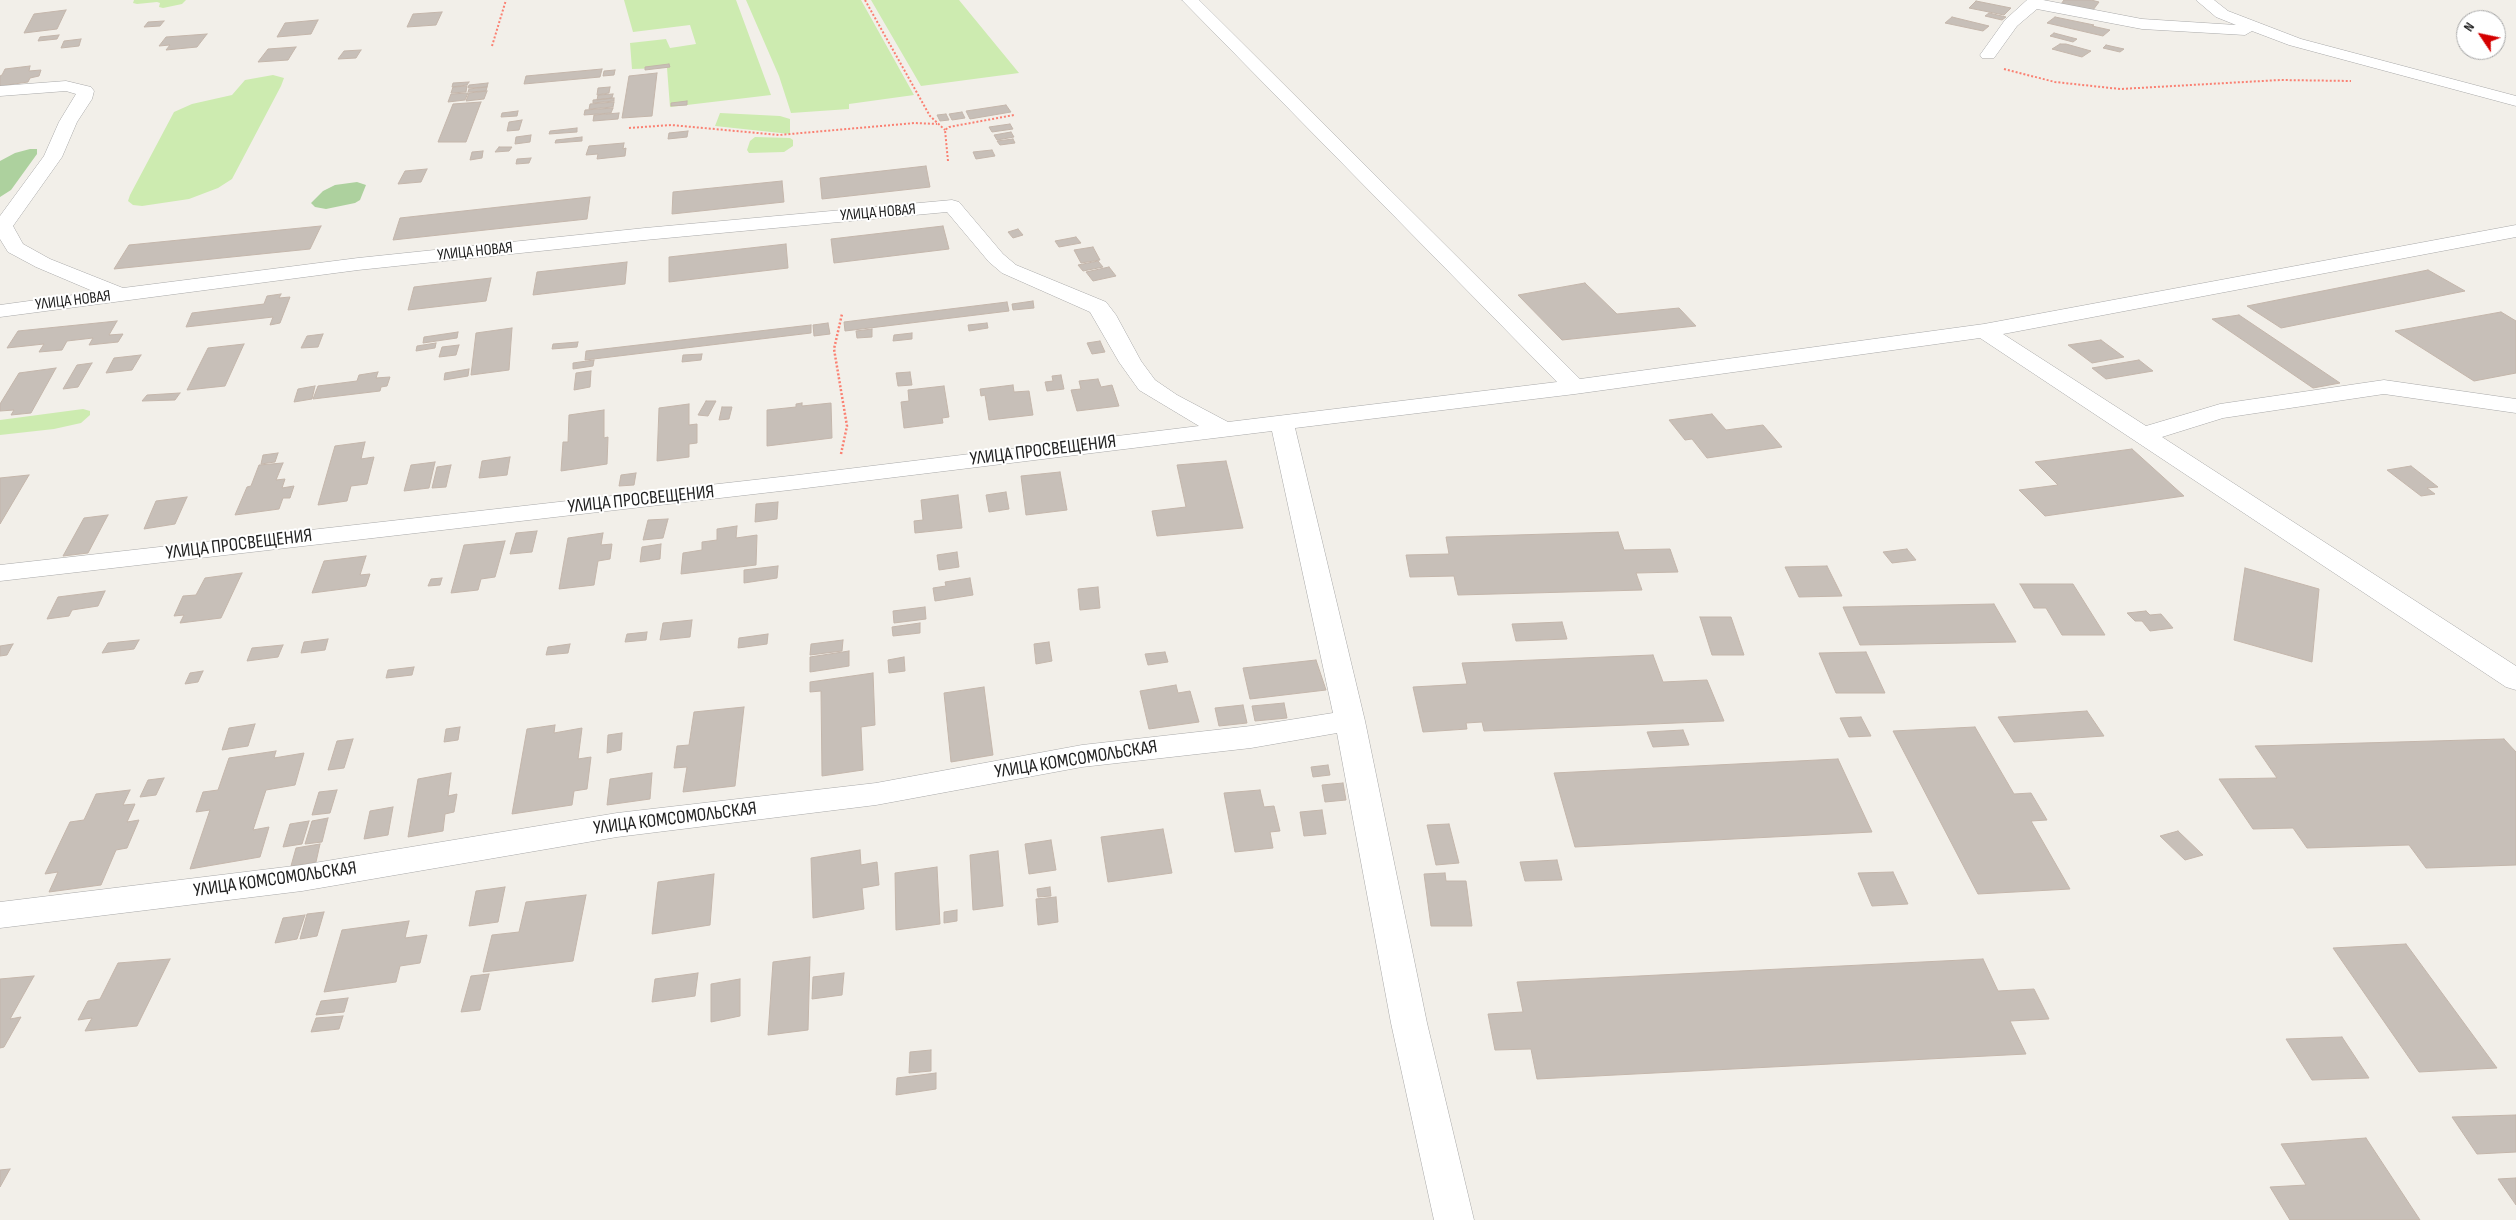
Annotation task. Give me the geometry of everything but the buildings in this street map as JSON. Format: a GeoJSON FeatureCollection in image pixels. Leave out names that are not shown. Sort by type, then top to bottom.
{"type":"FeatureCollection","features":[{"type":"Feature","properties":{"kind":"street"},"geometry":{"type":"LineString","coordinates":[[1190,0],[1575,387]]}},
{"type":"Feature","properties":{"kind":"street"},"geometry":{"type":"LineString","coordinates":[[2204,0],[2222,14],[2262,30],[2334,53],[2516,101]]}},
{"type":"Feature","properties":{"kind":"street"},"geometry":{"type":"LineString","coordinates":[[1988,54],[2010,23],[2034,2],[2142,24],[2262,30]]}},
{"type":"Feature","properties":{"kind":"street"},"geometry":{"type":"LineString","coordinates":[[0,91],[50,86],[66,86],[86,91],[68,122],[53,157],[3,226],[15,248],[43,263],[120,295]]}},
{"type":"Feature","properties":{"kind":"street","name":"УЛИЦА НОВАЯ"},"geometry":{"type":"LineString","coordinates":[[0,311],[358,264],[645,234],[952,206],[996,258],[1009,269],[1086,300],[1098,308],[1105,315],[1130,362],[1147,385],[1169,400],[1223,428]]}},
{"type":"Feature","properties":{"kind":"street","name":"УЛИЦА ПРОСВЕЩЕНИЯ"},"geometry":{"type":"LineString","coordinates":[[0,573],[833,478],[1223,428],[1575,387],[1984,331],[2516,232]]}},
{"type":"Feature","properties":{"kind":"street"},"geometry":{"type":"LineString","coordinates":[[1984,331],[2516,680]]}},
{"type":"Feature","properties":{"kind":"street"},"geometry":{"type":"LineString","coordinates":[[2142,435],[2220,410],[2384,387],[2516,406]]}},
{"type":"Feature","properties":{"kind":"street"},"geometry":{"type":"LineString","coordinates":[[1282,422],[1350,721],[1410,1024],[1454,1220]]}},
{"type":"Feature","properties":{"kind":"street","name":"УЛИЦА КОМСОМОЛЬСКАЯ"},"geometry":{"type":"LineString","coordinates":[[0,915],[302,878],[616,825],[876,794],[1082,756],[1251,737],[1350,721]]}},
{"type":"Feature","properties":{"kind":"path"},"geometry":{"type":"LineString","coordinates":[[492,46],[506,0]]}},
{"type":"Feature","properties":{"kind":"path"},"geometry":{"type":"LineString","coordinates":[[865,0],[930,116],[945,130],[948,160]]}},
{"type":"Feature","properties":{"kind":"path"},"geometry":{"type":"LineString","coordinates":[[1988,54],[1991,61],[2001,68],[2055,82],[2086,87],[2138,88],[2280,80],[2354,81]]}},
{"type":"Feature","properties":{"kind":"path"},"geometry":{"type":"LineString","coordinates":[[945,130],[959,123],[1014,115]]}},
{"type":"Feature","properties":{"kind":"path"},"geometry":{"type":"LineString","coordinates":[[629,128],[671,125],[779,135],[915,123],[937,124]]}},
{"type":"Feature","properties":{"kind":"path"},"geometry":{"type":"LineString","coordinates":[[833,478],[846,440],[847,426],[834,349],[842,314]]}},
{"type":"Feature","properties":{"kind":"green space"},"geometry":{"type":"Polygon","coordinates":[[[134,0],[186,0],[182,4],[163,8],[159,7],[160,3],[157,2],[137,4],[133,3],[134,0]]]}},
{"type":"Feature","properties":{"kind":"green space"},"geometry":{"type":"Polygon","coordinates":[[[624,0],[736,0],[771,95],[670,107],[667,68],[632,69],[630,43],[666,39],[670,48],[696,44],[690,25],[633,32],[624,0]]]}},
{"type":"Feature","properties":{"kind":"green space"},"geometry":{"type":"Polygon","coordinates":[[[746,0],[861,0],[914,95],[849,104],[849,109],[791,113],[779,76],[746,0]]]}},
{"type":"Feature","properties":{"kind":"green space"},"geometry":{"type":"Polygon","coordinates":[[[871,0],[959,0],[1019,73],[921,86],[871,0]]]}},
{"type":"Feature","properties":{"kind":"green space"},"geometry":{"type":"Polygon","coordinates":[[[273,75],[284,78],[281,86],[232,179],[218,188],[189,199],[142,206],[133,205],[128,201],[174,112],[192,104],[232,95],[245,80],[273,75]]]}},
{"type":"Feature","properties":{"kind":"green space"},"geometry":{"type":"Polygon","coordinates":[[[720,113],[780,116],[790,119],[790,134],[715,126],[720,113]]]}},
{"type":"Feature","properties":{"kind":"green space"},"geometry":{"type":"Polygon","coordinates":[[[755,137],[790,138],[793,140],[793,146],[784,152],[749,153],[747,150],[750,141],[755,137]]]}},
{"type":"Feature","properties":{"kind":"green space"},"geometry":{"type":"Polygon","coordinates":[[[37,149],[37,154],[11,190],[0,197],[0,161],[15,153],[37,149]]]}},
{"type":"Feature","properties":{"kind":"green space"},"geometry":{"type":"Polygon","coordinates":[[[357,182],[366,185],[360,200],[355,203],[326,209],[315,207],[311,203],[323,191],[335,185],[357,182]]]}},
{"type":"Feature","properties":{"kind":"green space"},"geometry":{"type":"Polygon","coordinates":[[[83,409],[90,411],[90,415],[81,423],[54,429],[0,435],[0,420],[83,409]]]}}]}
